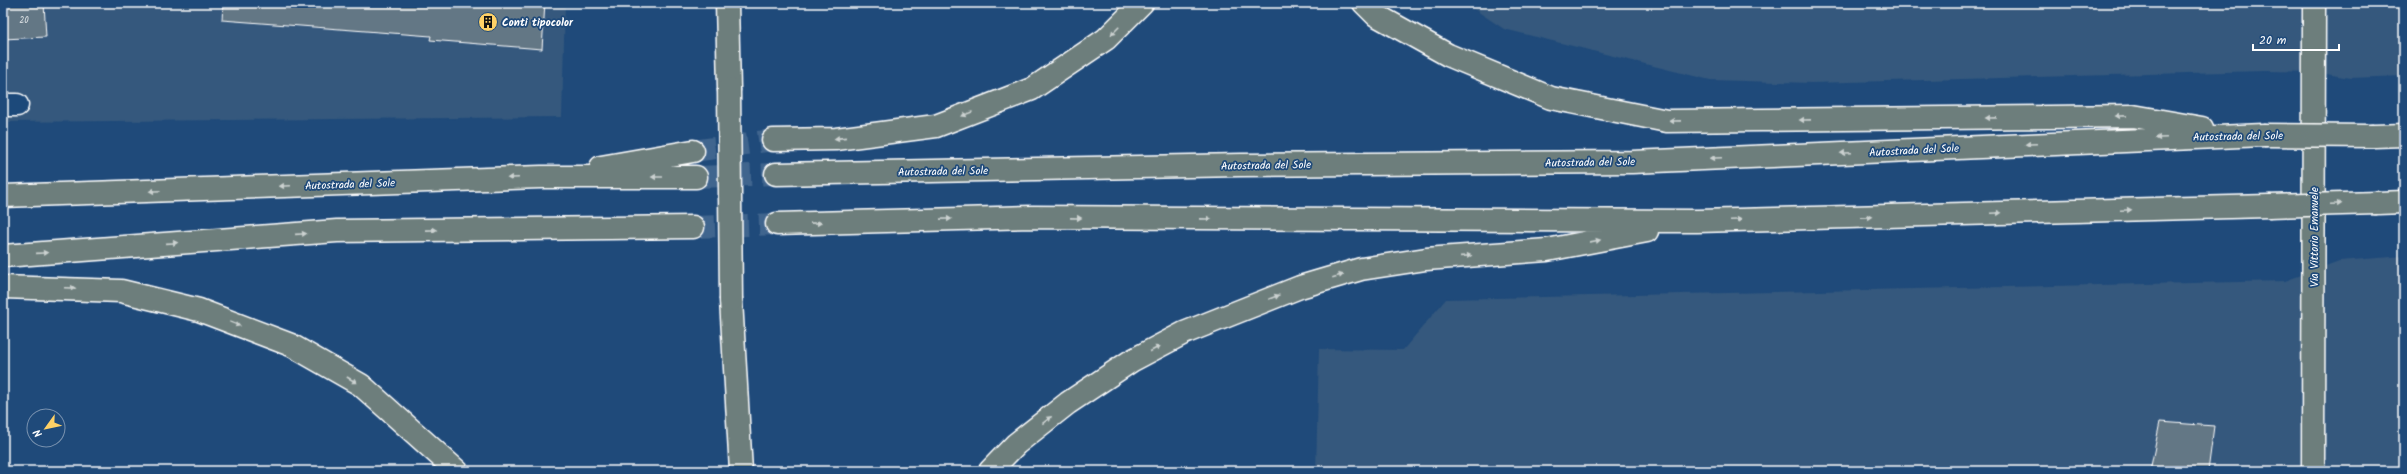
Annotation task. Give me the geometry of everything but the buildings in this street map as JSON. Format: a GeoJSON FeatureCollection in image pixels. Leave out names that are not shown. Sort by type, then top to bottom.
{"type":"FeatureCollection","features":[{"type":"Feature","properties":{"kind":"main road"},"geometry":{"type":"LineString","coordinates":[[727,3],[732,300],[742,471]]}},
{"type":"Feature","properties":{"kind":"main road"},"geometry":{"type":"LineString","coordinates":[[773,140],[836,138],[936,126],[1032,89],[1106,39],[1142,3]]}},
{"type":"Feature","properties":{"kind":"main road"},"geometry":{"type":"LineString","coordinates":[[1364,3],[1376,15],[1448,55],[1551,98],[1667,121],[2133,116],[2242,135]]}},
{"type":"Feature","properties":{"kind":"main road","name":"Via Vittorio Emanuele"},"geometry":{"type":"LineString","coordinates":[[2313,471],[2314,3]]}},
{"type":"Feature","properties":{"kind":"main road","name":"Autostrada del Sole"},"geometry":{"type":"LineString","coordinates":[[776,174],[1234,165],[1632,162],[2242,135],[2404,135]]}},
{"type":"Feature","properties":{"kind":"main road"},"geometry":{"type":"LineString","coordinates":[[541,177],[693,151]]}},
{"type":"Feature","properties":{"kind":"main road","name":"Autostrada del Sole"},"geometry":{"type":"LineString","coordinates":[[3,196],[541,177],[696,177]]}},
{"type":"Feature","properties":{"kind":"main road"},"geometry":{"type":"LineString","coordinates":[[777,224],[1033,217],[1698,221],[2404,202]]}},
{"type":"Feature","properties":{"kind":"main road"},"geometry":{"type":"LineString","coordinates":[[990,471],[1016,444],[1068,403],[1131,361],[1184,333],[1300,287],[1361,269],[1426,259],[1547,250],[1698,221]]}},
{"type":"Feature","properties":{"kind":"main road"},"geometry":{"type":"LineString","coordinates":[[3,256],[337,231],[693,227]]}},
{"type":"Feature","properties":{"kind":"main road"},"geometry":{"type":"LineString","coordinates":[[3,288],[121,290],[199,310],[291,345],[361,385],[457,471]]}},
{"type":"Feature","properties":{"kind":"shaded area"},"geometry":{"type":"Polygon","coordinates":[[[3,3],[565,3],[562,117],[3,122],[3,3]]]}},
{"type":"Feature","properties":{"kind":"shaded area"},"geometry":{"type":"Polygon","coordinates":[[[1465,3],[2404,3],[2404,76],[2350,78],[2314,72],[2264,71],[1811,83],[1710,80],[1504,29],[1465,3]]]}},
{"type":"Feature","properties":{"kind":"shaded area"},"geometry":{"type":"Polygon","coordinates":[[[2404,256],[2404,471],[1316,471],[1319,349],[1403,350],[1446,299],[2285,281],[2339,261],[2404,256]]]}},
{"type":"Feature","properties":{"kind":"tunnel"},"geometry":{"type":"LineString","coordinates":[[693,151],[773,140]]}},
{"type":"Feature","properties":{"kind":"tunnel"},"geometry":{"type":"LineString","coordinates":[[696,177],[776,174]]}},
{"type":"Feature","properties":{"kind":"tunnel"},"geometry":{"type":"LineString","coordinates":[[693,227],[777,224]]}},
{"type":"Feature","properties":{"kind":"place","name":"Conti tipocolor"},"geometry":{"type":"Point","coordinates":[488,22]}}]}
